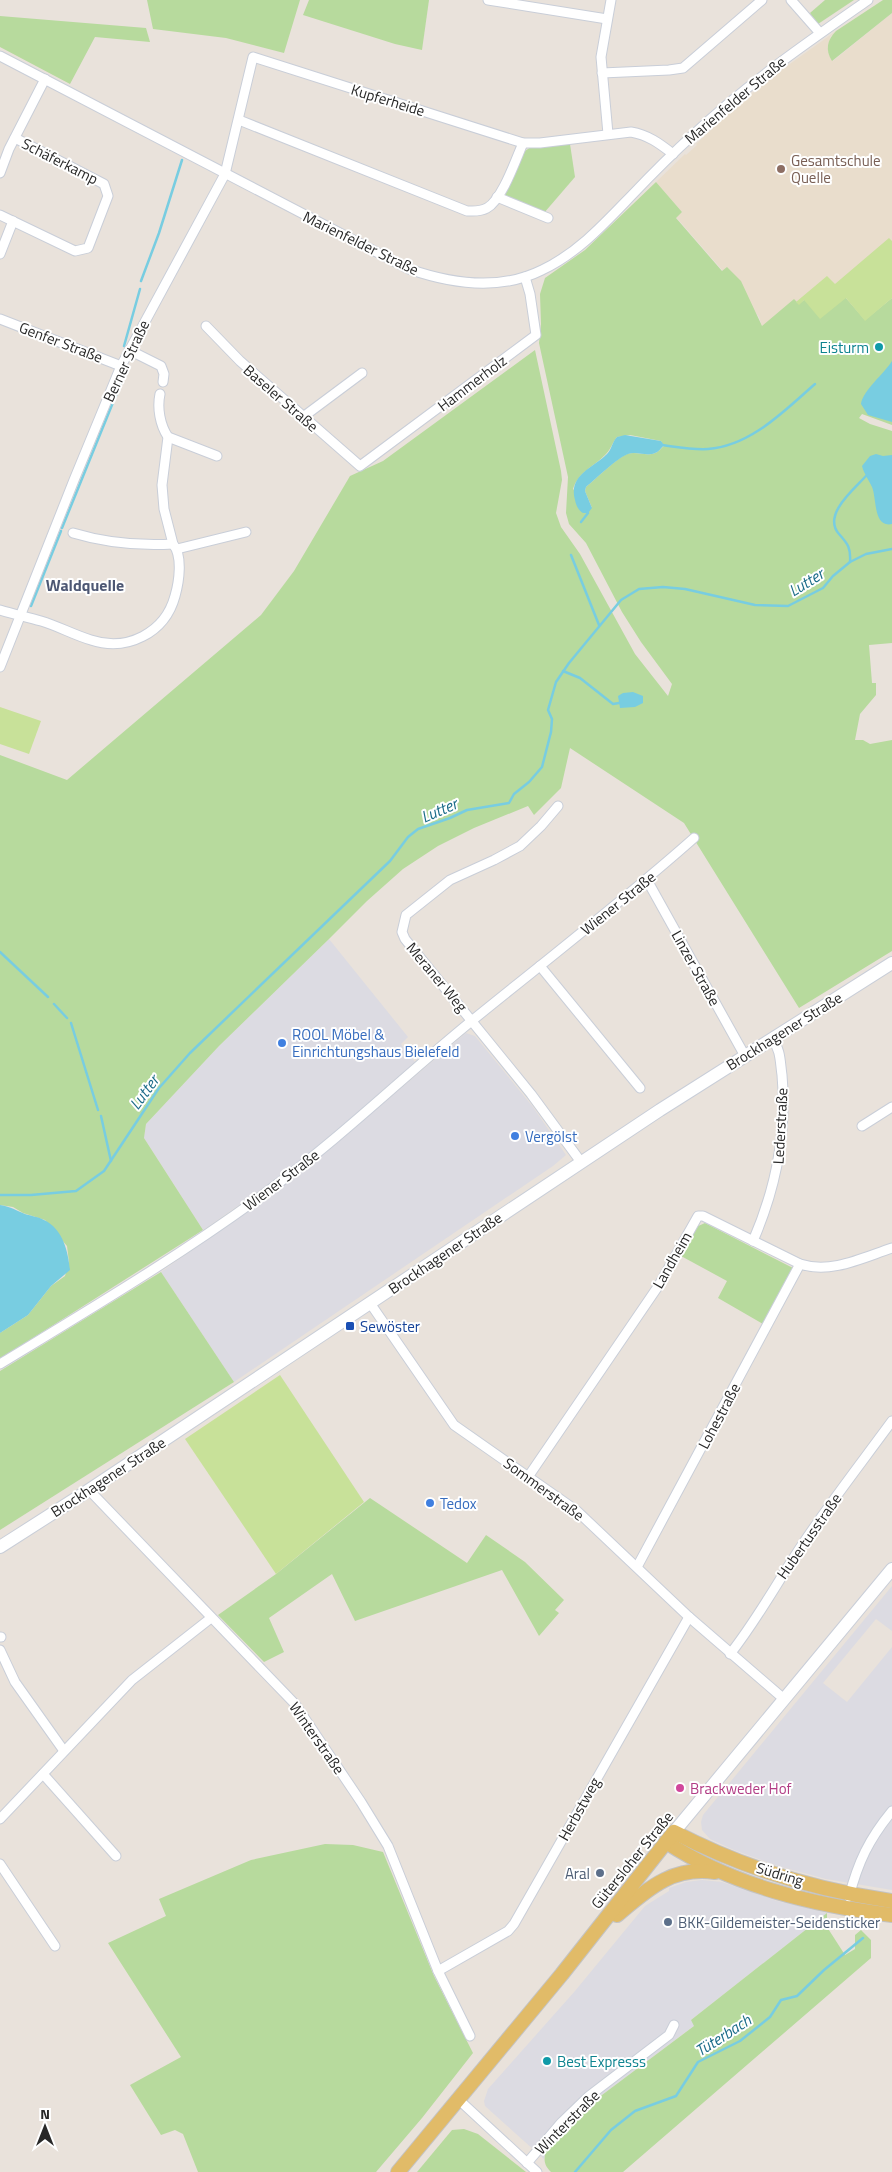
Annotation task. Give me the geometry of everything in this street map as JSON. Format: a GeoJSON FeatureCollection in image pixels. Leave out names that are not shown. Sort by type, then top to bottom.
{"type":"FeatureCollection","features":[{"type":"Feature","properties":{"kind":"main road","name":"Brockhagener Straße"},"geometry":{"type":"LineString","coordinates":[[0,1547],[89,1490],[581,1162],[745,1056],[891,965]]}},
{"type":"Feature","properties":{"kind":"main road","name":"Gütersloher Straße"},"geometry":{"type":"LineString","coordinates":[[398,2172],[594,1934],[670,1837],[892,1569]]}},
{"type":"Feature","properties":{"kind":"main road","name":"Südring"},"geometry":{"type":"LineString","coordinates":[[670,1837],[687,1856],[774,1891],[848,1900],[892,1900]]}},
{"type":"Feature","properties":{"kind":"main road","name":"Südring"},"geometry":{"type":"LineString","coordinates":[[670,1837],[749,1867],[802,1883],[892,1915]]}},
{"type":"Feature","properties":{"kind":"main road"},"geometry":{"type":"LineString","coordinates":[[594,1934],[655,1884],[668,1877],[698,1871],[728,1874]]}},
{"type":"Feature","properties":{"kind":"street"},"geometry":{"type":"LineString","coordinates":[[488,0],[608,19]]}},
{"type":"Feature","properties":{"kind":"street"},"geometry":{"type":"LineString","coordinates":[[608,134],[601,57],[611,0]]}},
{"type":"Feature","properties":{"kind":"street"},"geometry":{"type":"LineString","coordinates":[[602,73],[683,68],[762,0]]}},
{"type":"Feature","properties":{"kind":"street"},"geometry":{"type":"LineString","coordinates":[[792,0],[820,33]]}},
{"type":"Feature","properties":{"kind":"street","name":"Marienfelder Straße"},"geometry":{"type":"LineString","coordinates":[[0,56],[377,253],[429,276],[454,281],[498,283],[525,277],[550,266],[588,239],[673,154],[754,82],[868,0]]}},
{"type":"Feature","properties":{"kind":"street","name":"Kupferheide"},"geometry":{"type":"LineString","coordinates":[[253,57],[524,143],[540,143],[631,132],[654,140],[673,154]]}},
{"type":"Feature","properties":{"kind":"street","name":"Berner Straße"},"geometry":{"type":"LineString","coordinates":[[0,667],[129,350],[225,174],[253,57]]}},
{"type":"Feature","properties":{"kind":"street","name":"Schäferkamp"},"geometry":{"type":"LineString","coordinates":[[0,173],[44,79]]}},
{"type":"Feature","properties":{"kind":"street"},"geometry":{"type":"LineString","coordinates":[[239,120],[467,211],[478,211],[488,208],[498,197],[524,143]]}},
{"type":"Feature","properties":{"kind":"street","name":"Schäferkamp"},"geometry":{"type":"LineString","coordinates":[[0,215],[75,251],[88,248],[108,196],[104,184],[15,138]]}},
{"type":"Feature","properties":{"kind":"street"},"geometry":{"type":"LineString","coordinates":[[498,197],[548,218]]}},
{"type":"Feature","properties":{"kind":"street"},"geometry":{"type":"LineString","coordinates":[[0,254],[13,221]]}},
{"type":"Feature","properties":{"kind":"street","name":"Hammerholz"},"geometry":{"type":"LineString","coordinates":[[360,466],[536,335],[530,294],[525,277]]}},
{"type":"Feature","properties":{"kind":"street","name":"Genfer Straße"},"geometry":{"type":"LineString","coordinates":[[0,319],[122,366]]}},
{"type":"Feature","properties":{"kind":"street","name":"Baseler Straße"},"geometry":{"type":"LineString","coordinates":[[206,326],[240,361],[360,466]]}},
{"type":"Feature","properties":{"kind":"street"},"geometry":{"type":"LineString","coordinates":[[129,350],[161,366],[164,374],[163,382]]}},
{"type":"Feature","properties":{"kind":"street"},"geometry":{"type":"LineString","coordinates":[[303,417],[362,373]]}},
{"type":"Feature","properties":{"kind":"street"},"geometry":{"type":"LineString","coordinates":[[160,394],[160,420],[168,437],[217,456]]}},
{"type":"Feature","properties":{"kind":"street"},"geometry":{"type":"LineString","coordinates":[[0,610],[40,620],[91,641],[120,643],[135,641],[152,632],[170,609],[178,583],[175,546],[164,509],[162,484],[168,437]]}},
{"type":"Feature","properties":{"kind":"street"},"geometry":{"type":"LineString","coordinates":[[73,533],[113,543],[175,546],[246,532]]}},
{"type":"Feature","properties":{"kind":"street","name":"Meraner Weg"},"geometry":{"type":"LineString","coordinates":[[558,806],[546,821],[520,846],[450,880],[406,915],[402,932],[405,939],[531,1094],[581,1162]]}},
{"type":"Feature","properties":{"kind":"street","name":"Wiener Straße"},"geometry":{"type":"LineString","coordinates":[[0,1364],[150,1271],[270,1190],[307,1162],[472,1020],[647,880],[694,838]]}},
{"type":"Feature","properties":{"kind":"street","name":"Linzer Straße"},"geometry":{"type":"LineString","coordinates":[[647,880],[745,1056]]}},
{"type":"Feature","properties":{"kind":"street"},"geometry":{"type":"LineString","coordinates":[[540,966],[640,1088]]}},
{"type":"Feature","properties":{"kind":"street","name":"Lederstraße"},"geometry":{"type":"LineString","coordinates":[[752,1241],[766,1211],[777,1173],[781,1146],[783,1092],[779,1052],[772,1039]]}},
{"type":"Feature","properties":{"kind":"street"},"geometry":{"type":"LineString","coordinates":[[862,1126],[892,1107]]}},
{"type":"Feature","properties":{"kind":"street","name":"Landheim"},"geometry":{"type":"LineString","coordinates":[[528,1477],[659,1285],[698,1216],[703,1216],[800,1264],[813,1268],[825,1268],[892,1248]]}},
{"type":"Feature","properties":{"kind":"street","name":"Lohestraße"},"geometry":{"type":"LineString","coordinates":[[638,1567],[800,1264]]}},
{"type":"Feature","properties":{"kind":"street","name":"Sommerstraße"},"geometry":{"type":"LineString","coordinates":[[370,1302],[454,1425],[578,1511],[689,1617],[784,1699]]}},
{"type":"Feature","properties":{"kind":"street","name":"Hubertusstraße"},"geometry":{"type":"LineString","coordinates":[[730,1654],[753,1624],[814,1526],[892,1421]]}},
{"type":"Feature","properties":{"kind":"street","name":"Winterstraße"},"geometry":{"type":"LineString","coordinates":[[89,1490],[294,1704],[362,1802],[388,1846],[438,1971],[470,2036]]}},
{"type":"Feature","properties":{"kind":"street","name":"Herbstweg"},"geometry":{"type":"LineString","coordinates":[[438,1971],[508,1931],[514,1924],[689,1617]]}},
{"type":"Feature","properties":{"kind":"street"},"geometry":{"type":"LineString","coordinates":[[0,1819],[132,1680],[210,1618]]}},
{"type":"Feature","properties":{"kind":"street"},"geometry":{"type":"LineString","coordinates":[[0,1650],[15,1682],[64,1751]]}},
{"type":"Feature","properties":{"kind":"street"},"geometry":{"type":"LineString","coordinates":[[43,1774],[116,1856]]}},
{"type":"Feature","properties":{"kind":"street"},"geometry":{"type":"LineString","coordinates":[[848,1900],[862,1854],[892,1811]]}},
{"type":"Feature","properties":{"kind":"street"},"geometry":{"type":"LineString","coordinates":[[0,1864],[56,1946]]}},
{"type":"Feature","properties":{"kind":"street","name":"Winterstraße"},"geometry":{"type":"LineString","coordinates":[[527,2163],[575,2110],[669,2036],[674,2025]]}},
{"type":"Feature","properties":{"kind":"street","name":"Winterstraße"},"geometry":{"type":"LineString","coordinates":[[458,2099],[537,2172]]}},
{"type":"Feature","properties":{"kind":"shaded area","name":"Gesamtschule Quelle"},"geometry":{"type":"Polygon","coordinates":[[[892,13],[892,298],[762,326],[759,317],[723,271],[676,217],[682,212],[656,182],[737,106],[780,71],[836,31],[830,37],[833,61],[892,13]]]}},
{"type":"Feature","properties":{"kind":"shaded area"},"geometry":{"type":"Polygon","coordinates":[[[329,939],[408,1037],[401,1044],[415,1062],[306,1158],[203,1230],[144,1138],[146,1124],[219,1046],[329,939]]]}},
{"type":"Feature","properties":{"kind":"shaded area"},"geometry":{"type":"Polygon","coordinates":[[[466,1033],[475,1036],[533,1107],[566,1155],[553,1166],[234,1382],[161,1272],[307,1168],[466,1033]]]}},
{"type":"Feature","properties":{"kind":"shaded area"},"geometry":{"type":"Polygon","coordinates":[[[892,1586],[892,1631],[876,1619],[823,1683],[847,1702],[892,1647],[892,1890],[826,1879],[778,1866],[710,1839],[702,1830],[701,1822],[703,1815],[892,1586]]]}},
{"type":"Feature","properties":{"kind":"shaded area"},"geometry":{"type":"Polygon","coordinates":[[[702,1880],[722,1882],[777,1901],[827,1913],[691,2020],[695,2025],[590,2104],[546,2149],[544,2159],[485,2106],[484,2101],[488,2089],[575,1991],[645,1906],[669,1891],[669,1888],[686,1882],[702,1880]]]}},
{"type":"Feature","properties":{"kind":"green space"},"geometry":{"type":"Polygon","coordinates":[[[147,0],[300,0],[284,53],[226,38],[153,29],[147,0]]]}},
{"type":"Feature","properties":{"kind":"green space"},"geometry":{"type":"Polygon","coordinates":[[[309,0],[429,0],[422,50],[395,44],[303,15],[309,0]]]}},
{"type":"Feature","properties":{"kind":"green space"},"geometry":{"type":"Polygon","coordinates":[[[825,0],[854,0],[818,24],[810,13],[825,0]]]}},
{"type":"Feature","properties":{"kind":"green space"},"geometry":{"type":"Polygon","coordinates":[[[883,0],[892,0],[892,13],[832,61],[828,53],[828,45],[833,34],[883,0]]]}},
{"type":"Feature","properties":{"kind":"green space"},"geometry":{"type":"Polygon","coordinates":[[[0,16],[146,28],[150,42],[95,37],[70,84],[0,47],[0,16]]]}},
{"type":"Feature","properties":{"kind":"green space"},"geometry":{"type":"Polygon","coordinates":[[[570,144],[575,177],[544,213],[507,197],[504,192],[525,151],[531,147],[570,144]]]}},
{"type":"Feature","properties":{"kind":"green space"},"geometry":{"type":"Polygon","coordinates":[[[656,182],[682,212],[676,218],[722,271],[727,267],[741,281],[762,326],[794,299],[799,304],[804,300],[845,297],[865,320],[892,298],[892,425],[862,414],[859,418],[870,424],[892,431],[892,643],[869,645],[872,683],[876,683],[876,695],[860,714],[855,740],[863,740],[870,744],[892,740],[892,951],[799,1008],[684,823],[570,748],[561,788],[534,815],[528,806],[474,828],[438,846],[403,869],[367,901],[219,1046],[146,1124],[144,1138],[203,1230],[0,1359],[0,1333],[28,1315],[51,1286],[65,1276],[69,1262],[67,1246],[45,1220],[23,1213],[13,1207],[0,1205],[0,755],[67,780],[261,615],[294,571],[350,476],[383,461],[535,350],[561,471],[562,480],[556,513],[561,527],[580,554],[635,654],[668,696],[672,684],[641,642],[622,612],[586,543],[569,524],[566,513],[568,477],[539,343],[541,324],[540,294],[545,278],[585,250],[656,182]],[[630,435],[617,437],[606,454],[579,478],[573,489],[592,508],[585,491],[586,487],[612,464],[627,454],[652,454],[658,452],[664,446],[661,441],[630,435]]]}},
{"type":"Feature","properties":{"kind":"green space"},"geometry":{"type":"Polygon","coordinates":[[[889,238],[892,241],[892,298],[865,321],[846,298],[820,319],[804,300],[799,305],[796,302],[827,276],[835,284],[889,238]]]}},
{"type":"Feature","properties":{"kind":"green space"},"geometry":{"type":"Polygon","coordinates":[[[0,707],[41,721],[29,754],[0,744],[0,707]]]}},
{"type":"Feature","properties":{"kind":"green space"},"geometry":{"type":"Polygon","coordinates":[[[705,1223],[793,1268],[763,1324],[718,1298],[727,1281],[681,1256],[696,1227],[705,1223]]]}},
{"type":"Feature","properties":{"kind":"green space"},"geometry":{"type":"Polygon","coordinates":[[[161,1272],[234,1382],[0,1530],[0,1371],[161,1272]]]}},
{"type":"Feature","properties":{"kind":"green space"},"geometry":{"type":"Polygon","coordinates":[[[280,1375],[364,1502],[276,1574],[185,1439],[280,1375]]]}},
{"type":"Feature","properties":{"kind":"green space"},"geometry":{"type":"Polygon","coordinates":[[[370,1498],[467,1563],[486,1535],[525,1562],[564,1600],[555,1610],[559,1613],[539,1636],[502,1570],[355,1621],[332,1574],[269,1618],[284,1652],[264,1662],[218,1615],[276,1574],[370,1498]]]}},
{"type":"Feature","properties":{"kind":"green space"},"geometry":{"type":"Polygon","coordinates":[[[325,1844],[353,1845],[383,1852],[434,1976],[473,2053],[422,2118],[376,2172],[198,2172],[183,2134],[175,2130],[161,2135],[130,2085],[181,2057],[108,1943],[166,1916],[159,1899],[251,1860],[325,1844]]]}},
{"type":"Feature","properties":{"kind":"green space"},"geometry":{"type":"Polygon","coordinates":[[[827,1913],[827,1927],[845,1955],[855,1949],[855,1935],[861,1930],[871,1940],[871,1958],[623,2172],[551,2172],[545,2161],[546,2149],[590,2104],[694,2026],[691,2020],[827,1913]]]}},
{"type":"Feature","properties":{"kind":"green space"},"geometry":{"type":"Polygon","coordinates":[[[464,2129],[478,2134],[526,2172],[417,2172],[452,2130],[464,2129]]]}},
{"type":"Feature","properties":{"kind":"water"},"geometry":{"type":"Polygon","coordinates":[[[892,361],[892,422],[868,415],[861,404],[866,393],[892,361]]]}},
{"type":"Feature","properties":{"kind":"water"},"geometry":{"type":"Polygon","coordinates":[[[625,435],[661,441],[664,445],[658,452],[652,454],[628,454],[607,469],[586,487],[585,491],[592,508],[588,513],[583,513],[575,502],[574,491],[578,478],[607,454],[617,437],[625,435]]]}},
{"type":"Feature","properties":{"kind":"water"},"geometry":{"type":"Polygon","coordinates":[[[876,454],[883,456],[892,455],[892,524],[882,522],[879,517],[874,492],[862,466],[870,456],[876,454]]]}},
{"type":"Feature","properties":{"kind":"water"},"geometry":{"type":"Polygon","coordinates":[[[633,692],[643,696],[643,703],[635,707],[620,708],[618,696],[623,693],[633,692]]]}},
{"type":"Feature","properties":{"kind":"water"},"geometry":{"type":"Polygon","coordinates":[[[0,1205],[40,1218],[56,1229],[68,1255],[70,1270],[51,1286],[28,1315],[0,1333],[0,1205]]]}},
{"type":"Feature","properties":{"kind":"waterway"},"geometry":{"type":"LineString","coordinates":[[141,281],[159,233],[182,160]]}},
{"type":"Feature","properties":{"kind":"waterway"},"geometry":{"type":"LineString","coordinates":[[124,346],[140,289]]}},
{"type":"Feature","properties":{"kind":"waterway"},"geometry":{"type":"LineString","coordinates":[[62,528],[127,368]]}},
{"type":"Feature","properties":{"kind":"waterway"},"geometry":{"type":"LineString","coordinates":[[662,445],[708,449],[739,441],[766,425],[815,384]]}},
{"type":"Feature","properties":{"kind":"waterway"},"geometry":{"type":"LineString","coordinates":[[850,562],[848,546],[835,527],[834,519],[842,503],[866,476]]}},
{"type":"Feature","properties":{"kind":"waterway"},"geometry":{"type":"LineString","coordinates":[[581,522],[588,513],[587,511]]}},
{"type":"Feature","properties":{"kind":"waterway"},"geometry":{"type":"LineString","coordinates":[[31,606],[61,531]]}},
{"type":"Feature","properties":{"kind":"waterway","name":"Lutter"},"geometry":{"type":"LineString","coordinates":[[0,1195],[31,1195],[76,1191],[104,1171],[159,1088],[190,1053],[390,861],[408,837],[418,829],[467,810],[509,803],[514,794],[529,782],[542,767],[551,732],[552,719],[548,710],[556,682],[569,663],[621,600],[639,589],[663,587],[685,589],[755,605],[788,606],[823,588],[833,576],[850,562],[866,554],[892,549]]}},
{"type":"Feature","properties":{"kind":"waterway"},"geometry":{"type":"LineString","coordinates":[[571,555],[599,625]]}},
{"type":"Feature","properties":{"kind":"waterway"},"geometry":{"type":"LineString","coordinates":[[563,671],[580,678],[613,704],[619,703]]}},
{"type":"Feature","properties":{"kind":"waterway"},"geometry":{"type":"LineString","coordinates":[[0,952],[48,997]]}},
{"type":"Feature","properties":{"kind":"waterway"},"geometry":{"type":"LineString","coordinates":[[54,1004],[67,1018]]}},
{"type":"Feature","properties":{"kind":"waterway"},"geometry":{"type":"LineString","coordinates":[[71,1023],[98,1110]]}},
{"type":"Feature","properties":{"kind":"waterway"},"geometry":{"type":"LineString","coordinates":[[101,1116],[111,1161]]}},
{"type":"Feature","properties":{"kind":"waterway","name":"Tüterbach"},"geometry":{"type":"LineString","coordinates":[[575,2172],[611,2130],[635,2111],[676,2096],[698,2062],[740,2041],[770,2017],[781,2000],[797,1996],[824,1970],[863,1938]]}},
{"type":"Feature","properties":{"kind":"place","name":"Gesamtschule Quelle"},"geometry":{"type":"Point","coordinates":[781,169]}},
{"type":"Feature","properties":{"kind":"place","name":"Eisturm"},"geometry":{"type":"Point","coordinates":[879,347]}},
{"type":"Feature","properties":{"kind":"place","name":"ROOL Möbel & Einrichtungshaus Bielefeld"},"geometry":{"type":"Point","coordinates":[282,1043]}},
{"type":"Feature","properties":{"kind":"place","name":"Vergölst"},"geometry":{"type":"Point","coordinates":[515,1136]}},
{"type":"Feature","properties":{"kind":"place","name":"Sewöster"},"geometry":{"type":"Point","coordinates":[350,1326]}},
{"type":"Feature","properties":{"kind":"place","name":"Tedox"},"geometry":{"type":"Point","coordinates":[430,1503]}},
{"type":"Feature","properties":{"kind":"place","name":"Brackweder Hof"},"geometry":{"type":"Point","coordinates":[680,1788]}},
{"type":"Feature","properties":{"kind":"place","name":"Aral"},"geometry":{"type":"Point","coordinates":[600,1873]}},
{"type":"Feature","properties":{"kind":"place","name":"BKK-Gildemeister-Seidensticker"},"geometry":{"type":"Point","coordinates":[668,1922]}},
{"type":"Feature","properties":{"kind":"place","name":"Best Expresss"},"geometry":{"type":"Point","coordinates":[547,2061]}},
{"type":"Feature","properties":{"kind":"district","name":"Waldquelle"},"geometry":{"type":"Point","coordinates":[85,585]}}]}
